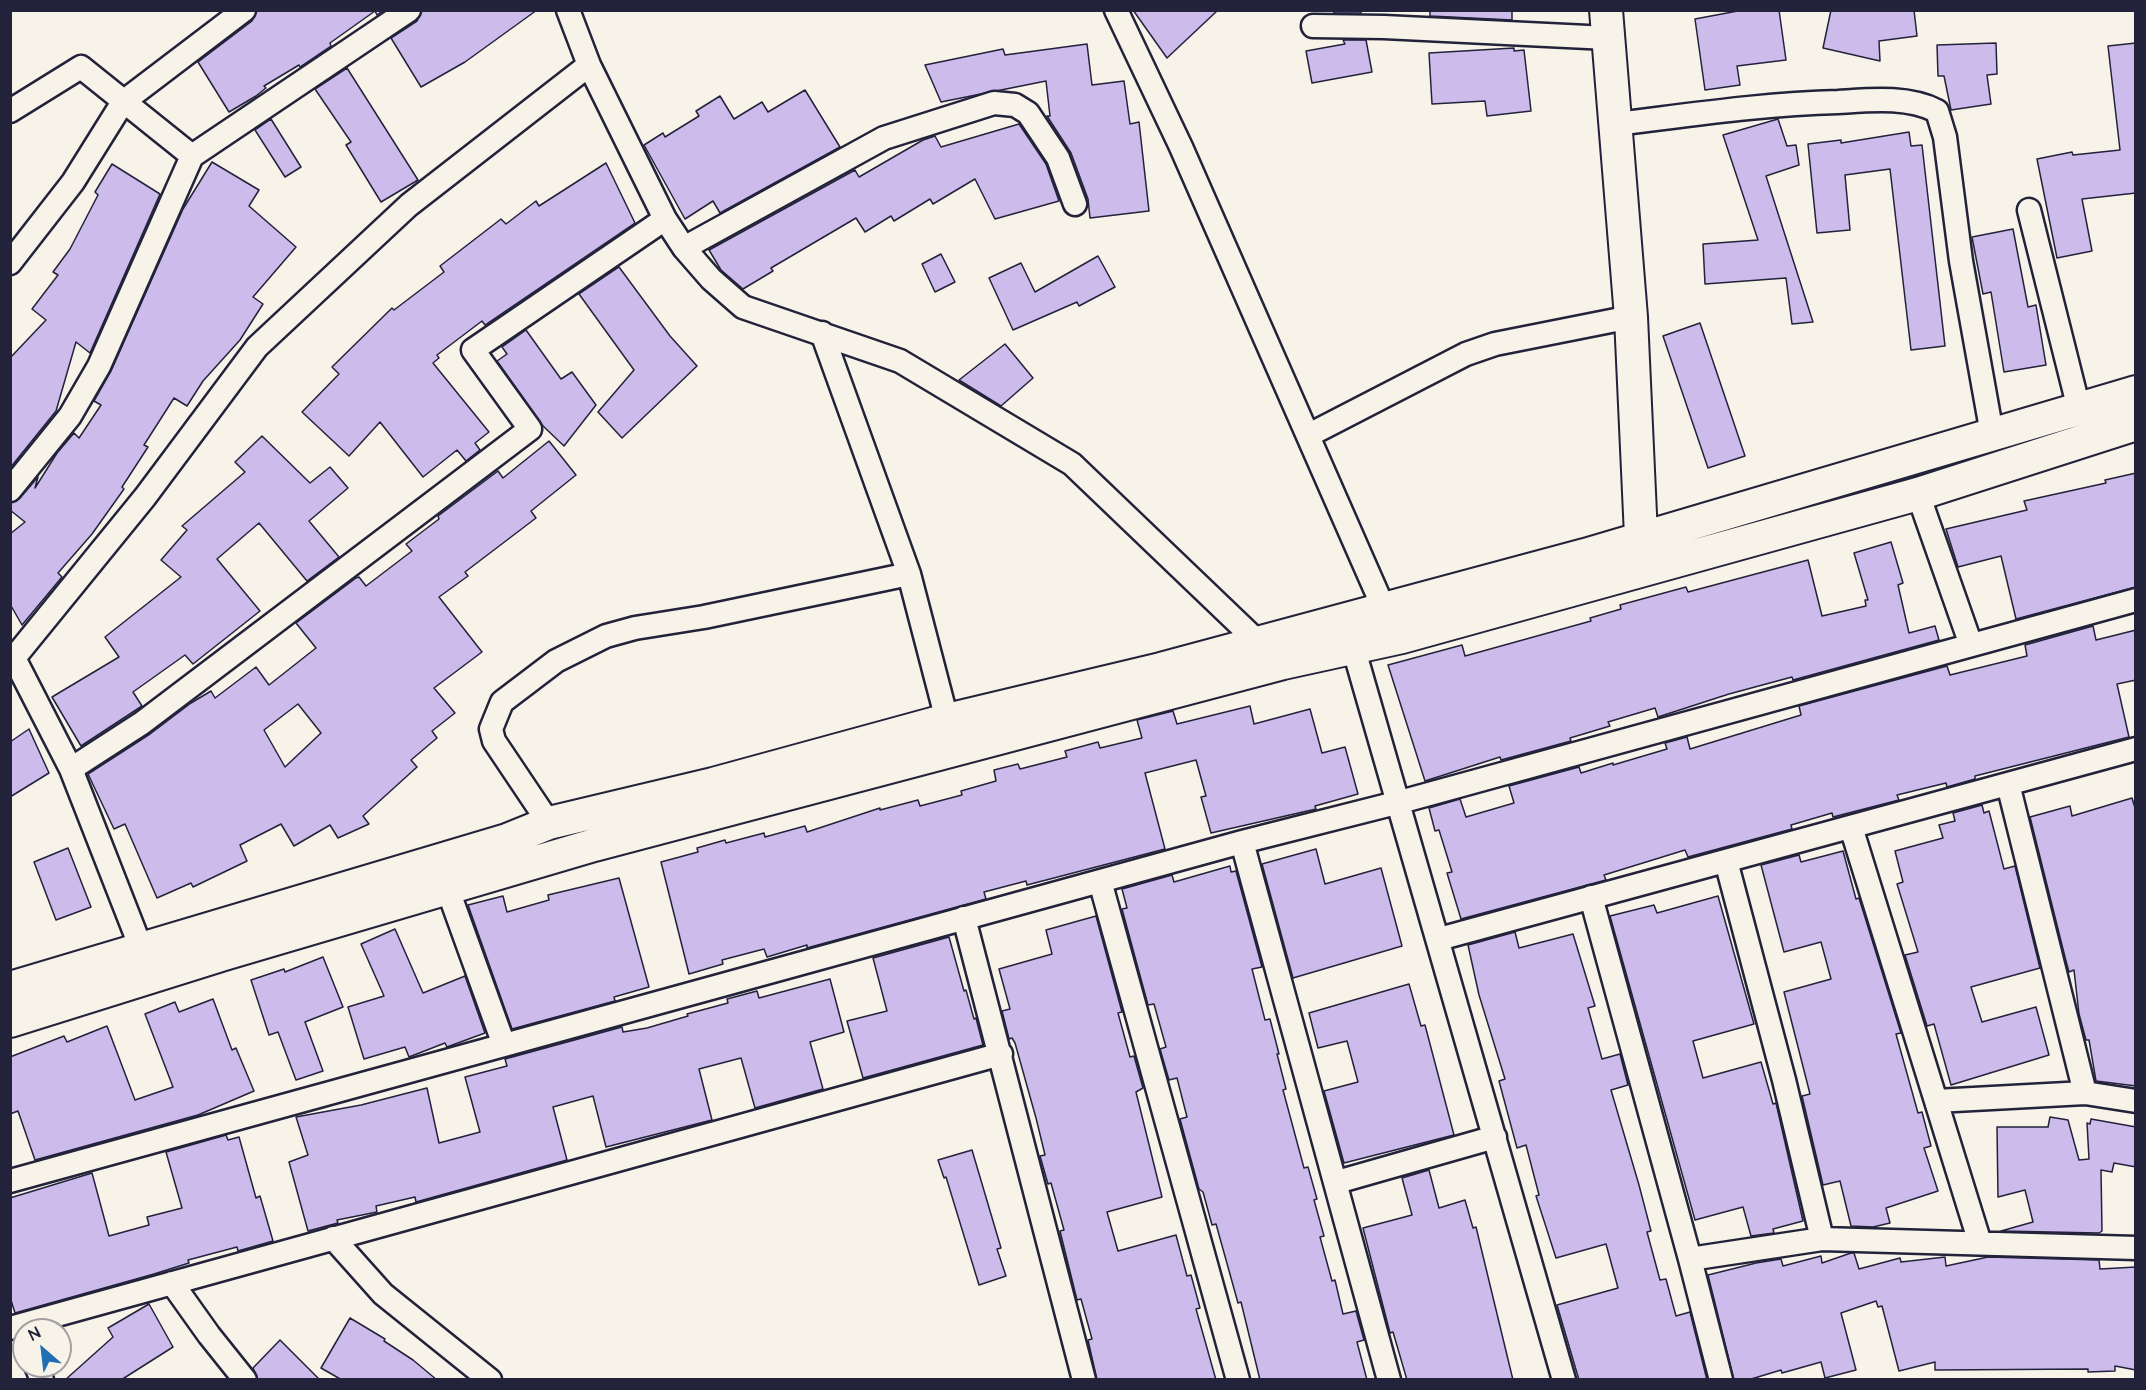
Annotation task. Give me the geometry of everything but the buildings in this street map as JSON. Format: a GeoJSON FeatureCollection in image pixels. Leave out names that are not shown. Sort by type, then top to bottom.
{"type":"FeatureCollection","features":[{"type":"Feature","properties":{"kind":"street"},"geometry":{"type":"LineString","coordinates":[[10,263],[73,182],[123,102],[244,10]]}},
{"type":"Feature","properties":{"kind":"street"},"geometry":{"type":"LineString","coordinates":[[10,490],[70,416],[99,366],[192,156],[409,10]]}},
{"type":"Feature","properties":{"kind":"street"},"geometry":{"type":"LineString","coordinates":[[1116,10],[1181,147],[1384,609]]}},
{"type":"Feature","properties":{"kind":"street"},"geometry":{"type":"LineString","coordinates":[[574,12],[589,65],[665,219],[684,248],[711,279],[742,307],[900,361],[1072,464],[1259,643]]}},
{"type":"Feature","properties":{"kind":"street"},"geometry":{"type":"LineString","coordinates":[[1313,26],[1607,24],[1632,317],[1640,539],[1644,571]]}},
{"type":"Feature","properties":{"kind":"street"},"geometry":{"type":"LineString","coordinates":[[141,948],[70,769],[37,701],[14,661],[145,497],[257,347],[409,205],[589,65]]}},
{"type":"Feature","properties":{"kind":"street"},"geometry":{"type":"LineString","coordinates":[[10,111],[81,67],[192,156]]}},
{"type":"Feature","properties":{"kind":"street"},"geometry":{"type":"LineString","coordinates":[[1615,124],[1792,103],[1887,100],[1922,104],[1937,111],[1944,129],[1961,261],[1992,434]]}},
{"type":"Feature","properties":{"kind":"street"},"geometry":{"type":"LineString","coordinates":[[684,248],[884,138],[994,103],[1015,105],[1028,112],[1058,158],[1075,204]]}},
{"type":"Feature","properties":{"kind":"street"},"geometry":{"type":"LineString","coordinates":[[2029,210],[2079,409]]}},
{"type":"Feature","properties":{"kind":"street"},"geometry":{"type":"LineString","coordinates":[[70,769],[142,723],[530,429],[473,350],[665,219]]}},
{"type":"Feature","properties":{"kind":"street"},"geometry":{"type":"LineString","coordinates":[[1309,435],[1466,354],[1495,344],[1632,317]]}},
{"type":"Feature","properties":{"kind":"street"},"geometry":{"type":"LineString","coordinates":[[822,333],[909,574],[947,720]]}},
{"type":"Feature","properties":{"kind":"street"},"geometry":{"type":"LineString","coordinates":[[10,1021],[220,939],[549,824],[713,784],[947,720],[1259,643],[1384,609],[1640,539],[2136,392]]}},
{"type":"Feature","properties":{"kind":"street"},"geometry":{"type":"LineString","coordinates":[[10,988],[141,948],[220,939],[448,890],[617,839],[1283,663],[1354,650],[1918,494],[2136,424]]}},
{"type":"Feature","properties":{"kind":"street"},"geometry":{"type":"LineString","coordinates":[[1918,494],[1971,645]]}},
{"type":"Feature","properties":{"kind":"street"},"geometry":{"type":"LineString","coordinates":[[549,824],[494,741],[491,729],[502,702],[556,661],[606,636],[635,628],[704,617],[909,574]]}},
{"type":"Feature","properties":{"kind":"street"},"geometry":{"type":"LineString","coordinates":[[10,1181],[1242,842],[1400,802],[2136,600]]}},
{"type":"Feature","properties":{"kind":"street"},"geometry":{"type":"LineString","coordinates":[[1354,650],[1400,802],[1564,1380]]}},
{"type":"Feature","properties":{"kind":"street"},"geometry":{"type":"LineString","coordinates":[[1438,939],[2136,749]]}},
{"type":"Feature","properties":{"kind":"street"},"geometry":{"type":"LineString","coordinates":[[2008,784],[2085,1093]]}},
{"type":"Feature","properties":{"kind":"street"},"geometry":{"type":"LineString","coordinates":[[1851,827],[1980,1243]]}},
{"type":"Feature","properties":{"kind":"street"},"geometry":{"type":"LineString","coordinates":[[1242,842],[1337,1182],[1389,1380]]}},
{"type":"Feature","properties":{"kind":"street"},"geometry":{"type":"LineString","coordinates":[[1726,861],[1784,1080],[1822,1239]]}},
{"type":"Feature","properties":{"kind":"street"},"geometry":{"type":"LineString","coordinates":[[1100,881],[1238,1380]]}},
{"type":"Feature","properties":{"kind":"street"},"geometry":{"type":"LineString","coordinates":[[448,890],[504,1045]]}},
{"type":"Feature","properties":{"kind":"street"},"geometry":{"type":"LineString","coordinates":[[1591,897],[1721,1380]]}},
{"type":"Feature","properties":{"kind":"street"},"geometry":{"type":"LineString","coordinates":[[964,918],[1084,1380]]}},
{"type":"Feature","properties":{"kind":"street"},"geometry":{"type":"LineString","coordinates":[[61,1318],[172,1283],[1001,1054]]}},
{"type":"Feature","properties":{"kind":"street"},"geometry":{"type":"LineString","coordinates":[[1936,1101],[2085,1093],[2136,1101]]}},
{"type":"Feature","properties":{"kind":"street"},"geometry":{"type":"LineString","coordinates":[[1337,1182],[1494,1137]]}},
{"type":"Feature","properties":{"kind":"street"},"geometry":{"type":"LineString","coordinates":[[333,1238],[383,1294],[490,1380]]}},
{"type":"Feature","properties":{"kind":"street"},"geometry":{"type":"LineString","coordinates":[[1690,1259],[1822,1239],[2136,1248]]}},
{"type":"Feature","properties":{"kind":"street"},"geometry":{"type":"LineString","coordinates":[[172,1283],[245,1380]]}}]}
